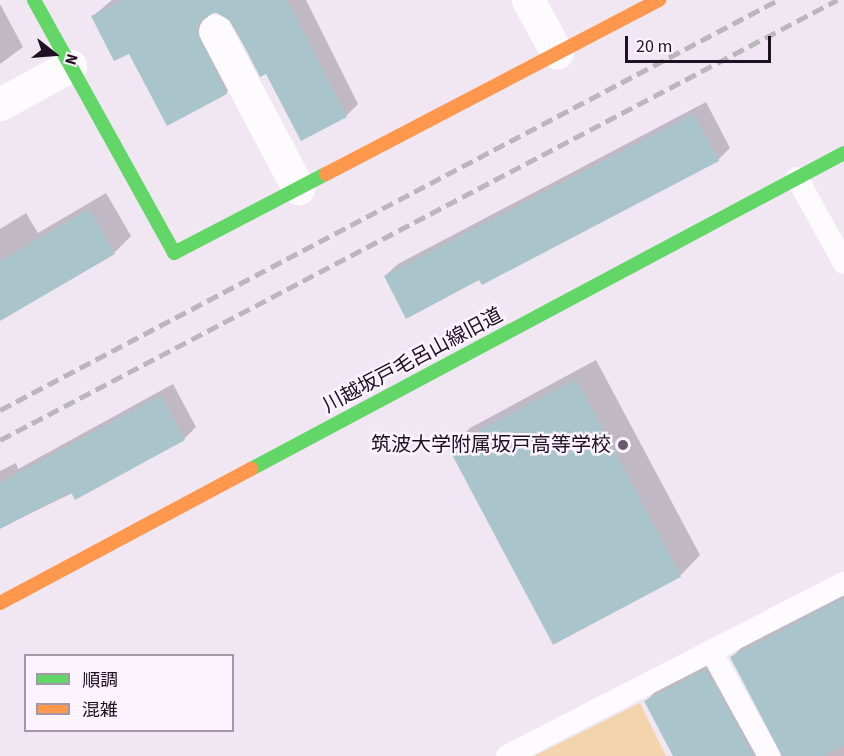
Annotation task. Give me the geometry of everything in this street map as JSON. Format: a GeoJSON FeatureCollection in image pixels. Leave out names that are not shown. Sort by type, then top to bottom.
{"type":"FeatureCollection","features":[{"type":"Feature","properties":{"kind":"street"},"geometry":{"type":"LineString","coordinates":[[34,0],[174,253],[659,0]]}},
{"type":"Feature","properties":{"kind":"street"},"geometry":{"type":"LineString","coordinates":[[528,0],[557,53]]}},
{"type":"Feature","properties":{"kind":"street"},"geometry":{"type":"LineString","coordinates":[[214,31],[298,188]]}},
{"type":"Feature","properties":{"kind":"street"},"geometry":{"type":"LineString","coordinates":[[0,104],[70,66]]}},
{"type":"Feature","properties":{"kind":"street","name":"川越坂戸毛呂山線旧道"},"geometry":{"type":"LineString","coordinates":[[0,603],[844,153]]}},
{"type":"Feature","properties":{"kind":"lane"},"geometry":{"type":"LineString","coordinates":[[796,178],[844,263]]}},
{"type":"Feature","properties":{"kind":"lane"},"geometry":{"type":"LineString","coordinates":[[507,756],[844,583]]}},
{"type":"Feature","properties":{"kind":"lane"},"geometry":{"type":"LineString","coordinates":[[711,651],[769,756]]}},
{"type":"Feature","properties":{"kind":"shaded area"},"geometry":{"type":"Polygon","coordinates":[[[640,703],[666,756],[534,756],[640,703]]]}},
{"type":"Feature","properties":{"kind":"building"},"geometry":{"type":"Polygon","coordinates":[[[123,0],[287,0],[347,117],[301,141],[266,74],[260,77],[232,22],[215,12],[200,21],[196,31],[227,94],[167,126],[129,54],[114,61],[91,16],[123,0]]]}},
{"type":"Feature","properties":{"kind":"building"},"geometry":{"type":"Polygon","coordinates":[[[693,114],[719,161],[482,285],[479,280],[406,319],[384,276],[693,114]]]}},
{"type":"Feature","properties":{"kind":"building"},"geometry":{"type":"Polygon","coordinates":[[[89,209],[115,254],[0,321],[0,261],[89,209]]]}},
{"type":"Feature","properties":{"kind":"building"},"geometry":{"type":"Polygon","coordinates":[[[576,379],[681,577],[553,645],[448,447],[576,379]]]}},
{"type":"Feature","properties":{"kind":"building"},"geometry":{"type":"Polygon","coordinates":[[[161,395],[185,440],[75,500],[71,492],[0,529],[0,483],[161,395]]]}},
{"type":"Feature","properties":{"kind":"building"},"geometry":{"type":"Polygon","coordinates":[[[844,598],[844,745],[823,756],[782,756],[730,657],[844,598]]]}},
{"type":"Feature","properties":{"kind":"building"},"geometry":{"type":"Polygon","coordinates":[[[706,669],[754,756],[673,756],[644,701],[706,669]]]}},
{"type":"Feature","properties":{"kind":"railway"},"geometry":{"type":"LineString","coordinates":[[0,410],[778,0]]}},
{"type":"Feature","properties":{"kind":"railway"},"geometry":{"type":"LineString","coordinates":[[0,440],[837,0]]}},
{"type":"Feature","properties":{"kind":"traffic: fast"},"geometry":{"type":"LineString","coordinates":[[34,0],[174,253],[326,174]]}},
{"type":"Feature","properties":{"kind":"traffic: fast"},"geometry":{"type":"LineString","coordinates":[[251,469],[844,153]]}},
{"type":"Feature","properties":{"kind":"traffic: slow"},"geometry":{"type":"LineString","coordinates":[[326,174],[659,0]]}},
{"type":"Feature","properties":{"kind":"traffic: slow"},"geometry":{"type":"LineString","coordinates":[[0,603],[251,469]]}},
{"type":"Feature","properties":{"kind":"place","name":"筑波大学附属坂戸高等学校"},"geometry":{"type":"Point","coordinates":[623,445]}}]}
